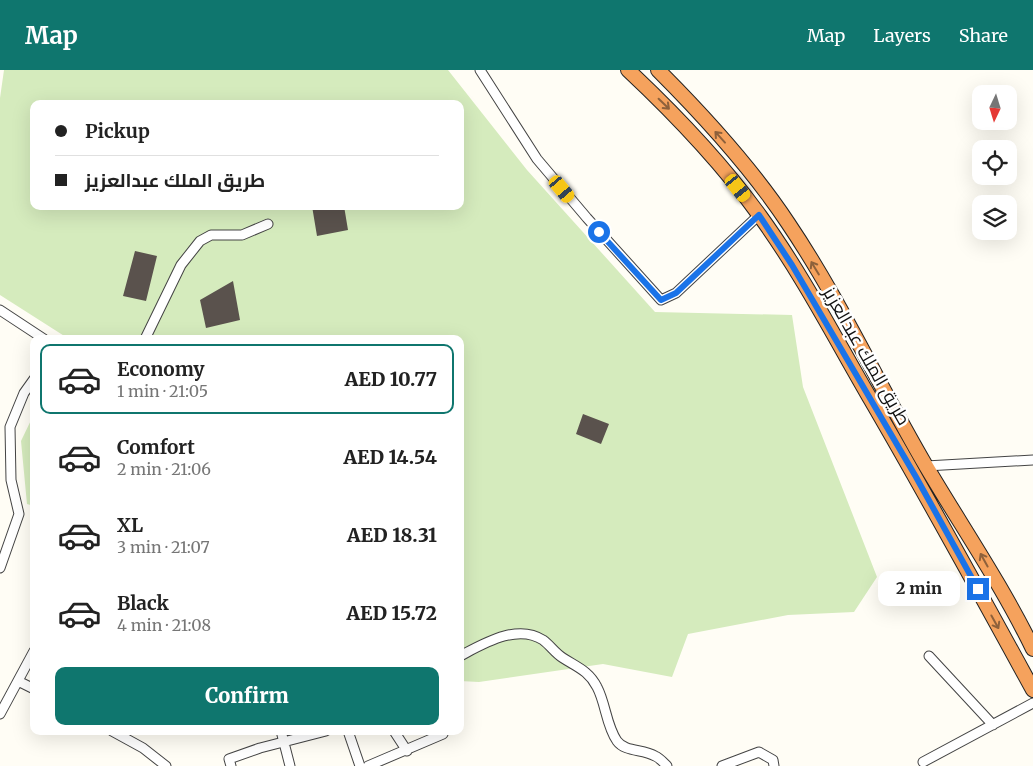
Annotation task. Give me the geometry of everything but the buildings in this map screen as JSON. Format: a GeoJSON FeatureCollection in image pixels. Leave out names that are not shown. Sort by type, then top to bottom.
{"type":"FeatureCollection","features":[{"type":"Feature","properties":{"kind":"highway","name":"طريق الملك عبدالعزيز"},"geometry":{"type":"LineString","coordinates":[[628,70],[673,112],[716,161],[759,215],[792,265],[916,477],[1033,690]]}},
{"type":"Feature","properties":{"kind":"highway","name":"طريق الملك عبدالعزيز"},"geometry":{"type":"LineString","coordinates":[[658,70],[746,166],[788,223],[840,310],[926,466],[972,540],[1033,649]]}},
{"type":"Feature","properties":{"kind":"street"},"geometry":{"type":"LineString","coordinates":[[480,70],[537,159],[661,300],[676,293],[759,215]]}},
{"type":"Feature","properties":{"kind":"street"},"geometry":{"type":"LineString","coordinates":[[147,335],[181,265],[200,241],[211,235],[242,235],[268,224]]}},
{"type":"Feature","properties":{"kind":"street"},"geometry":{"type":"LineString","coordinates":[[0,310],[38,335]]}},
{"type":"Feature","properties":{"kind":"street"},"geometry":{"type":"LineString","coordinates":[[0,568],[18,514],[11,480],[10,427],[24,393],[30,385]]}},
{"type":"Feature","properties":{"kind":"street"},"geometry":{"type":"LineString","coordinates":[[926,466],[1033,460]]}},
{"type":"Feature","properties":{"kind":"street"},"geometry":{"type":"LineString","coordinates":[[464,654],[488,642],[508,635],[528,635],[542,640],[562,657],[587,672],[592,678],[600,693],[609,722],[618,742],[627,748],[655,756],[667,766]]}},
{"type":"Feature","properties":{"kind":"street"},"geometry":{"type":"LineString","coordinates":[[928,656],[993,725]]}},
{"type":"Feature","properties":{"kind":"street"},"geometry":{"type":"LineString","coordinates":[[1,708],[30,658]]}},
{"type":"Feature","properties":{"kind":"street"},"geometry":{"type":"LineString","coordinates":[[18,681],[30,687]]}},
{"type":"Feature","properties":{"kind":"street"},"geometry":{"type":"LineString","coordinates":[[922,762],[1033,702]]}},
{"type":"Feature","properties":{"kind":"street"},"geometry":{"type":"LineString","coordinates":[[119,735],[143,748],[166,766]]}},
{"type":"Feature","properties":{"kind":"street"},"geometry":{"type":"LineString","coordinates":[[281,735],[290,766]]}},
{"type":"Feature","properties":{"kind":"street"},"geometry":{"type":"LineString","coordinates":[[230,766],[229,759],[260,748],[311,735]]}},
{"type":"Feature","properties":{"kind":"street"},"geometry":{"type":"LineString","coordinates":[[349,735],[360,766]]}},
{"type":"Feature","properties":{"kind":"street"},"geometry":{"type":"LineString","coordinates":[[397,735],[407,751]]}},
{"type":"Feature","properties":{"kind":"street"},"geometry":{"type":"LineString","coordinates":[[368,766],[441,735]]}},
{"type":"Feature","properties":{"kind":"street"},"geometry":{"type":"LineString","coordinates":[[722,766],[759,752],[773,760],[774,766]]}},
{"type":"Feature","properties":{"kind":"green space"},"geometry":{"type":"Polygon","coordinates":[[[4,70],[448,70],[527,170],[655,312],[792,315],[803,387],[877,577],[854,612],[788,615],[688,634],[672,677],[603,664],[479,682],[464,681],[464,335],[63,335],[0,295],[0,98],[4,70]]]}},
{"type":"Feature","properties":{"kind":"green space"},"geometry":{"type":"Polygon","coordinates":[[[30,422],[30,505],[27,504],[21,441],[30,422]]]}},
{"type":"Feature","properties":{"kind":"route"},"geometry":{"type":"LineString","coordinates":[[599,232],[661,300],[676,293],[759,215],[792,265],[916,477],[978,589]]}}]}
